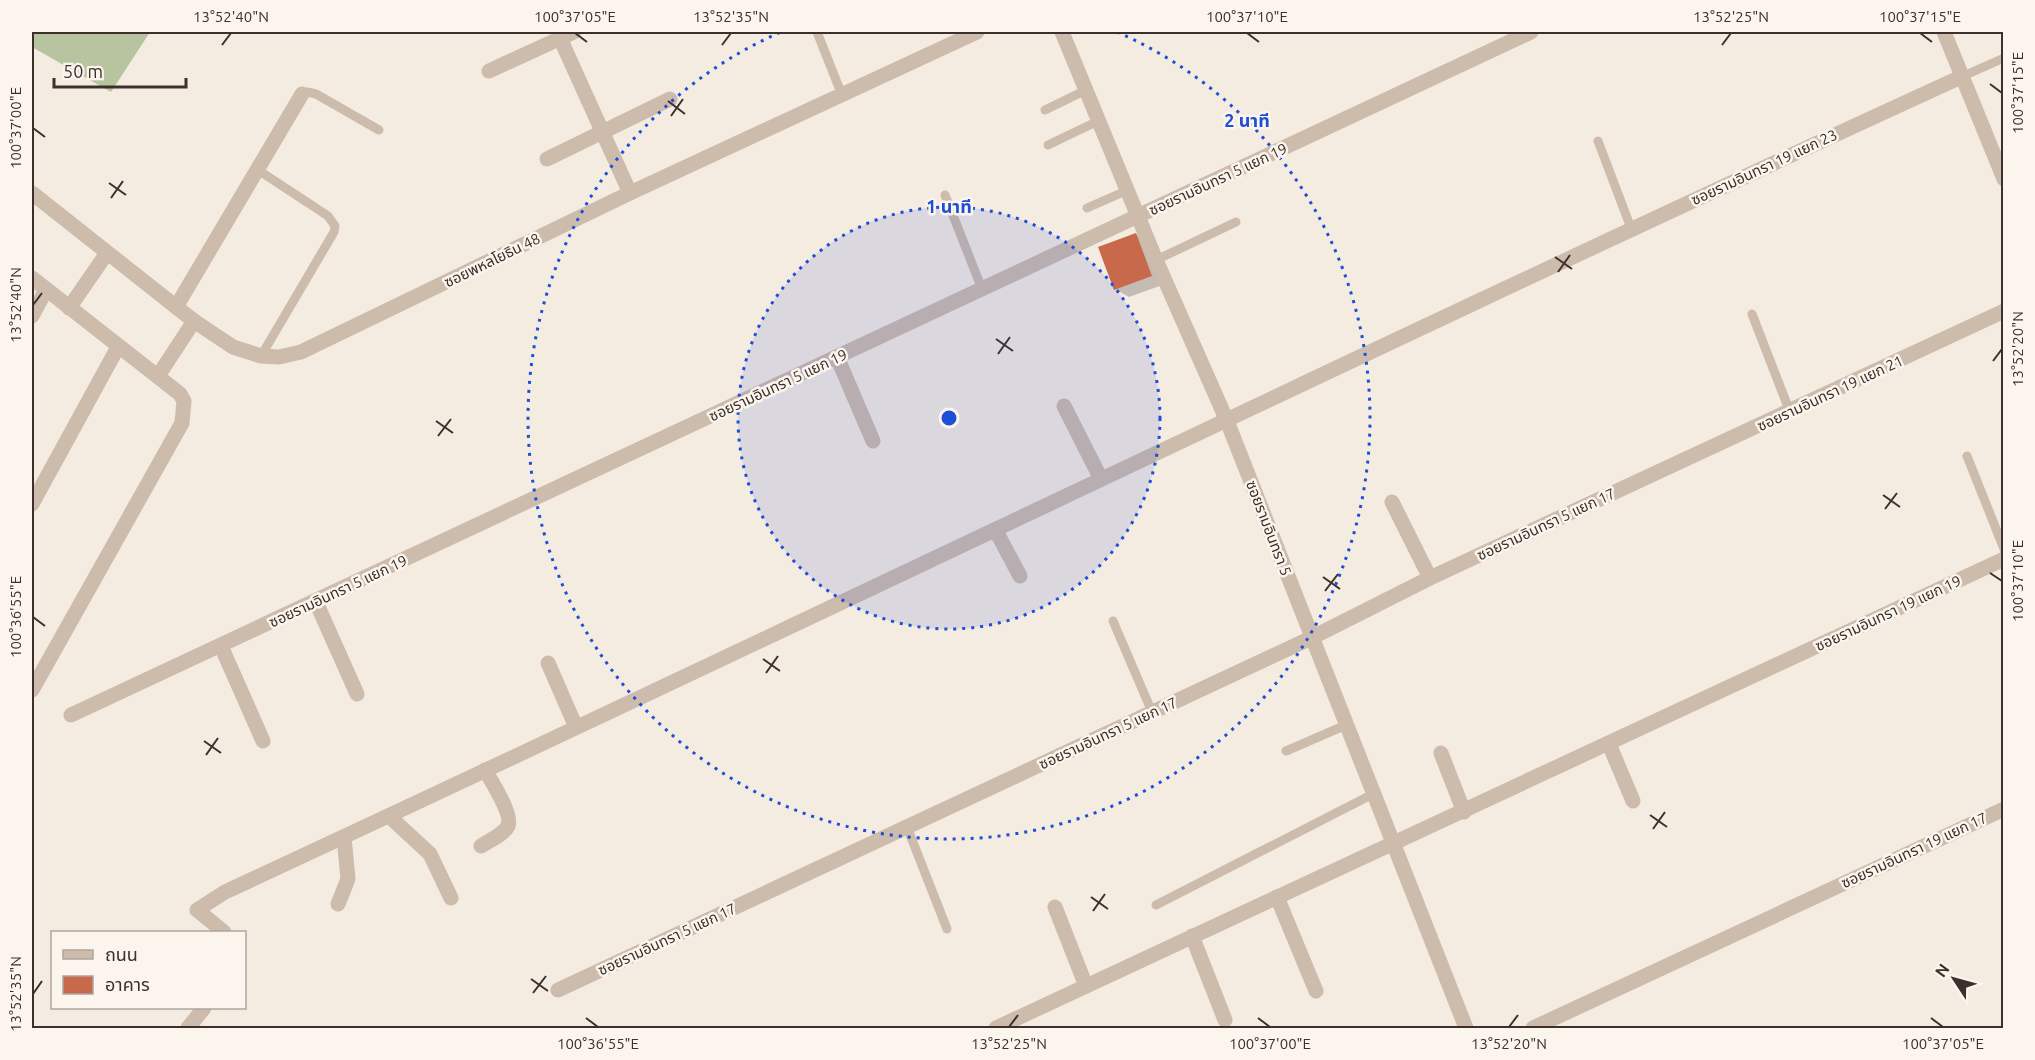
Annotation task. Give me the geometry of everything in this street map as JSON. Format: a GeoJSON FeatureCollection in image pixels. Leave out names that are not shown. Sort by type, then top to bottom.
{"type":"FeatureCollection","features":[{"type":"Feature","properties":{"kind":"street","name":"ซอยพหลโยธิน 48"},"geometry":{"type":"LineString","coordinates":[[32,193],[194,321],[233,346],[261,356],[279,357],[301,352],[630,193],[977,32]]}},
{"type":"Feature","properties":{"kind":"street","name":"ซอยรามอินทรา 5"},"geometry":{"type":"LineString","coordinates":[[1062,32],[1156,260],[1227,421],[1466,1029]]}},
{"type":"Feature","properties":{"kind":"street","name":"ซอยรามอินทรา 5 แยก 19"},"geometry":{"type":"LineString","coordinates":[[71,715],[1532,32]]}},
{"type":"Feature","properties":{"kind":"street"},"geometry":{"type":"LineString","coordinates":[[1944,32],[2004,179]]}},
{"type":"Feature","properties":{"kind":"street"},"geometry":{"type":"LineString","coordinates":[[489,71],[567,35],[602,130],[630,193]]}},
{"type":"Feature","properties":{"kind":"street","name":"ซอยรามอินทรา 19 แยก 23"},"geometry":{"type":"LineString","coordinates":[[1227,421],[1631,228],[1961,77]]}},
{"type":"Feature","properties":{"kind":"street"},"geometry":{"type":"LineString","coordinates":[[176,307],[302,94]]}},
{"type":"Feature","properties":{"kind":"street"},"geometry":{"type":"LineString","coordinates":[[547,159],[602,130],[670,99]]}},
{"type":"Feature","properties":{"kind":"street"},"geometry":{"type":"LineString","coordinates":[[69,308],[107,253]]}},
{"type":"Feature","properties":{"kind":"street"},"geometry":{"type":"LineString","coordinates":[[32,278],[180,394],[184,412],[182,423],[32,690]]}},
{"type":"Feature","properties":{"kind":"street"},"geometry":{"type":"LineString","coordinates":[[32,316],[46,290]]}},
{"type":"Feature","properties":{"kind":"street","name":"ซอยรามอินทรา 19 แยก 21"},"geometry":{"type":"LineString","coordinates":[[1655,473],[2004,311]]}},
{"type":"Feature","properties":{"kind":"street"},"geometry":{"type":"LineString","coordinates":[[158,376],[194,321]]}},
{"type":"Feature","properties":{"kind":"street"},"geometry":{"type":"LineString","coordinates":[[32,504],[118,347]]}},
{"type":"Feature","properties":{"kind":"street"},"geometry":{"type":"LineString","coordinates":[[837,357],[873,441]]}},
{"type":"Feature","properties":{"kind":"street"},"geometry":{"type":"LineString","coordinates":[[1064,406],[1101,479]]}},
{"type":"Feature","properties":{"kind":"street"},"geometry":{"type":"LineString","coordinates":[[223,931],[197,910],[225,892],[1227,421]]}},
{"type":"Feature","properties":{"kind":"street","name":"ซอยรามอินทรา 5 แยก 17"},"geometry":{"type":"LineString","coordinates":[[558,990],[1311,638],[1430,578],[1655,473]]}},
{"type":"Feature","properties":{"kind":"street"},"geometry":{"type":"LineString","coordinates":[[1392,502],[1430,578]]}},
{"type":"Feature","properties":{"kind":"street"},"geometry":{"type":"LineString","coordinates":[[996,531],[1020,576]]}},
{"type":"Feature","properties":{"kind":"street","name":"ซอยรามอินทรา 19 แยก 19"},"geometry":{"type":"LineString","coordinates":[[996,1029],[2004,559]]}},
{"type":"Feature","properties":{"kind":"street"},"geometry":{"type":"LineString","coordinates":[[316,602],[357,694]]}},
{"type":"Feature","properties":{"kind":"street"},"geometry":{"type":"LineString","coordinates":[[221,646],[263,741]]}},
{"type":"Feature","properties":{"kind":"street"},"geometry":{"type":"LineString","coordinates":[[548,663],[576,727]]}},
{"type":"Feature","properties":{"kind":"street"},"geometry":{"type":"LineString","coordinates":[[1609,744],[1633,801]]}},
{"type":"Feature","properties":{"kind":"street"},"geometry":{"type":"LineString","coordinates":[[1441,753],[1464,812]]}},
{"type":"Feature","properties":{"kind":"street"},"geometry":{"type":"LineString","coordinates":[[481,846],[503,832],[509,824],[509,815],[485,770]]}},
{"type":"Feature","properties":{"kind":"street","name":"ซอยรามอินทรา 19 แยก 17"},"geometry":{"type":"LineString","coordinates":[[1533,1029],[2004,809]]}},
{"type":"Feature","properties":{"kind":"street"},"geometry":{"type":"LineString","coordinates":[[389,816],[430,854],[451,898]]}},
{"type":"Feature","properties":{"kind":"street"},"geometry":{"type":"LineString","coordinates":[[338,904],[348,879],[344,837]]}},
{"type":"Feature","properties":{"kind":"street"},"geometry":{"type":"LineString","coordinates":[[1277,897],[1316,990]]}},
{"type":"Feature","properties":{"kind":"street"},"geometry":{"type":"LineString","coordinates":[[1055,907],[1086,986]]}},
{"type":"Feature","properties":{"kind":"street"},"geometry":{"type":"LineString","coordinates":[[1192,936],[1225,1020]]}},
{"type":"Feature","properties":{"kind":"street"},"geometry":{"type":"LineString","coordinates":[[189,1029],[203,1009]]}},
{"type":"Feature","properties":{"kind":"lane"},"geometry":{"type":"LineString","coordinates":[[817,32],[842,95]]}},
{"type":"Feature","properties":{"kind":"lane"},"geometry":{"type":"LineString","coordinates":[[1961,77],[2004,57]]}},
{"type":"Feature","properties":{"kind":"lane"},"geometry":{"type":"LineString","coordinates":[[1045,110],[1086,90]]}},
{"type":"Feature","properties":{"kind":"lane"},"geometry":{"type":"LineString","coordinates":[[302,94],[307,92],[316,94],[379,130]]}},
{"type":"Feature","properties":{"kind":"lane"},"geometry":{"type":"LineString","coordinates":[[1048,145],[1098,121]]}},
{"type":"Feature","properties":{"kind":"lane"},"geometry":{"type":"LineString","coordinates":[[1598,141],[1631,228]]}},
{"type":"Feature","properties":{"kind":"lane"},"geometry":{"type":"LineString","coordinates":[[258,170],[328,216],[335,226],[334,232],[261,356]]}},
{"type":"Feature","properties":{"kind":"lane"},"geometry":{"type":"LineString","coordinates":[[1087,208],[1128,190]]}},
{"type":"Feature","properties":{"kind":"lane"},"geometry":{"type":"LineString","coordinates":[[945,195],[982,289]]}},
{"type":"Feature","properties":{"kind":"lane"},"geometry":{"type":"LineString","coordinates":[[1156,260],[1236,222]]}},
{"type":"Feature","properties":{"kind":"lane"},"geometry":{"type":"LineString","coordinates":[[1752,315],[1790,412]]}},
{"type":"Feature","properties":{"kind":"lane"},"geometry":{"type":"LineString","coordinates":[[1967,456],[2004,549]]}},
{"type":"Feature","properties":{"kind":"lane"},"geometry":{"type":"LineString","coordinates":[[1113,621],[1152,712]]}},
{"type":"Feature","properties":{"kind":"lane"},"geometry":{"type":"LineString","coordinates":[[1286,751],[1346,725]]}},
{"type":"Feature","properties":{"kind":"lane"},"geometry":{"type":"LineString","coordinates":[[1156,905],[1373,794]]}},
{"type":"Feature","properties":{"kind":"lane"},"geometry":{"type":"LineString","coordinates":[[907,827],[947,929]]}},
{"type":"Feature","properties":{"kind":"green space"},"geometry":{"type":"Polygon","coordinates":[[[32,32],[150,32],[111,92],[32,47],[32,32]]]}},
{"type":"Feature","properties":{"kind":"building"},"geometry":{"type":"Polygon","coordinates":[[[1136,233],[1152,276],[1114,290],[1098,247],[1136,233]]]}}]}
